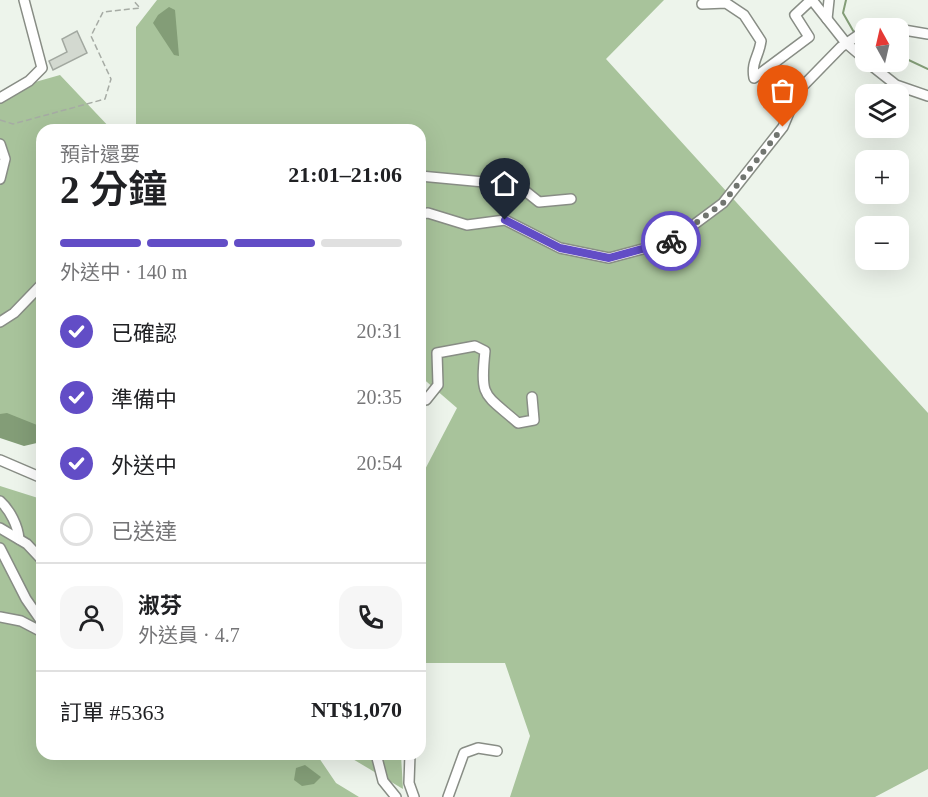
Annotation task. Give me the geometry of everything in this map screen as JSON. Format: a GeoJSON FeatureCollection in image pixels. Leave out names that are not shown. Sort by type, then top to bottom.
{"type":"FeatureCollection","features":[{"type":"Feature","properties":{"kind":"street"},"geometry":{"type":"LineString","coordinates":[[0,98],[30,81],[42,68],[24,0]]}},
{"type":"Feature","properties":{"kind":"street"},"geometry":{"type":"LineString","coordinates":[[702,4],[726,3],[744,15],[761,41],[760,51],[752,67],[754,78],[809,37],[795,15],[811,0],[855,48]]}},
{"type":"Feature","properties":{"kind":"street"},"geometry":{"type":"LineString","coordinates":[[827,19],[829,0]]}},
{"type":"Feature","properties":{"kind":"street"},"geometry":{"type":"LineString","coordinates":[[909,31],[928,34]]}},
{"type":"Feature","properties":{"kind":"street"},"geometry":{"type":"LineString","coordinates":[[426,213],[467,225],[505,220],[560,248],[609,258],[672,241],[723,203],[783,127],[798,90],[855,37]]}},
{"type":"Feature","properties":{"kind":"street"},"geometry":{"type":"LineString","coordinates":[[880,72],[896,85],[928,96]]}},
{"type":"Feature","properties":{"kind":"street"},"geometry":{"type":"LineString","coordinates":[[0,144],[5,159],[0,179]]}},
{"type":"Feature","properties":{"kind":"street"},"geometry":{"type":"LineString","coordinates":[[426,177],[484,182],[496,177],[524,190],[539,202],[571,199]]}},
{"type":"Feature","properties":{"kind":"street"},"geometry":{"type":"LineString","coordinates":[[0,322],[14,313],[36,290]]}},
{"type":"Feature","properties":{"kind":"street"},"geometry":{"type":"LineString","coordinates":[[426,400],[438,385],[437,353],[475,346],[485,351],[482,382],[486,395],[518,423],[534,420],[532,397]]}},
{"type":"Feature","properties":{"kind":"street"},"geometry":{"type":"LineString","coordinates":[[0,460],[36,475]]}},
{"type":"Feature","properties":{"kind":"street"},"geometry":{"type":"LineString","coordinates":[[0,501],[6,507],[18,530],[19,539]]}},
{"type":"Feature","properties":{"kind":"street"},"geometry":{"type":"LineString","coordinates":[[0,528],[27,544],[36,554]]}},
{"type":"Feature","properties":{"kind":"street"},"geometry":{"type":"LineString","coordinates":[[0,548],[26,599],[36,613]]}},
{"type":"Feature","properties":{"kind":"street"},"geometry":{"type":"LineString","coordinates":[[0,617],[21,621],[36,629]]}},
{"type":"Feature","properties":{"kind":"street"},"geometry":{"type":"LineString","coordinates":[[448,797],[464,753],[478,748],[497,751]]}},
{"type":"Feature","properties":{"kind":"street"},"geometry":{"type":"LineString","coordinates":[[378,760],[383,781],[396,797]]}},
{"type":"Feature","properties":{"kind":"street"},"geometry":{"type":"LineString","coordinates":[[410,760],[409,783],[414,797]]}},
{"type":"Feature","properties":{"kind":"path"},"geometry":{"type":"LineString","coordinates":[[0,120],[13,124],[105,99],[111,79],[91,36],[103,12],[140,8],[133,0]]}},
{"type":"Feature","properties":{"kind":"shaded area"},"geometry":{"type":"Polygon","coordinates":[[[157,0],[664,0],[606,59],[928,413],[928,769],[875,797],[510,797],[530,736],[505,663],[426,663],[426,467],[457,408],[426,381],[426,124],[136,124],[136,27],[157,0]]]}},
{"type":"Feature","properties":{"kind":"shaded area"},"geometry":{"type":"Polygon","coordinates":[[[169,7],[175,10],[179,56],[174,55],[153,23],[158,15],[169,7]]]}},
{"type":"Feature","properties":{"kind":"shaded area"},"geometry":{"type":"Polygon","coordinates":[[[60,75],[106,124],[36,124],[36,437],[0,425],[0,92],[60,75]]]}},
{"type":"Feature","properties":{"kind":"shaded area"},"geometry":{"type":"Polygon","coordinates":[[[7,413],[36,425],[36,443],[24,446],[0,438],[0,414],[7,413]]]}},
{"type":"Feature","properties":{"kind":"shaded area"},"geometry":{"type":"Polygon","coordinates":[[[0,486],[36,497],[36,760],[320,760],[336,783],[359,797],[0,797],[0,486]]]}},
{"type":"Feature","properties":{"kind":"shaded area"},"geometry":{"type":"Polygon","coordinates":[[[354,760],[401,760],[403,789],[354,760]]]}},
{"type":"Feature","properties":{"kind":"shaded area"},"geometry":{"type":"Polygon","coordinates":[[[305,765],[321,777],[314,784],[302,786],[294,780],[296,768],[305,765]]]}},
{"type":"Feature","properties":{"kind":"building"},"geometry":{"type":"Polygon","coordinates":[[[77,31],[87,53],[53,70],[49,61],[67,52],[62,39],[77,31]]]}},
{"type":"Feature","properties":{"kind":"waterway"},"geometry":{"type":"LineString","coordinates":[[846,0],[843,13],[855,34]]}},
{"type":"Feature","properties":{"kind":"waterway"},"geometry":{"type":"LineString","coordinates":[[909,60],[928,69]]}},
{"type":"Feature","properties":{"kind":"way so far"},"geometry":{"type":"LineString","coordinates":[[671,241],[723,203],[783,127]]}},
{"type":"Feature","properties":{"kind":"route"},"geometry":{"type":"LineString","coordinates":[[505,220],[560,248],[609,258],[671,241]]}}]}
